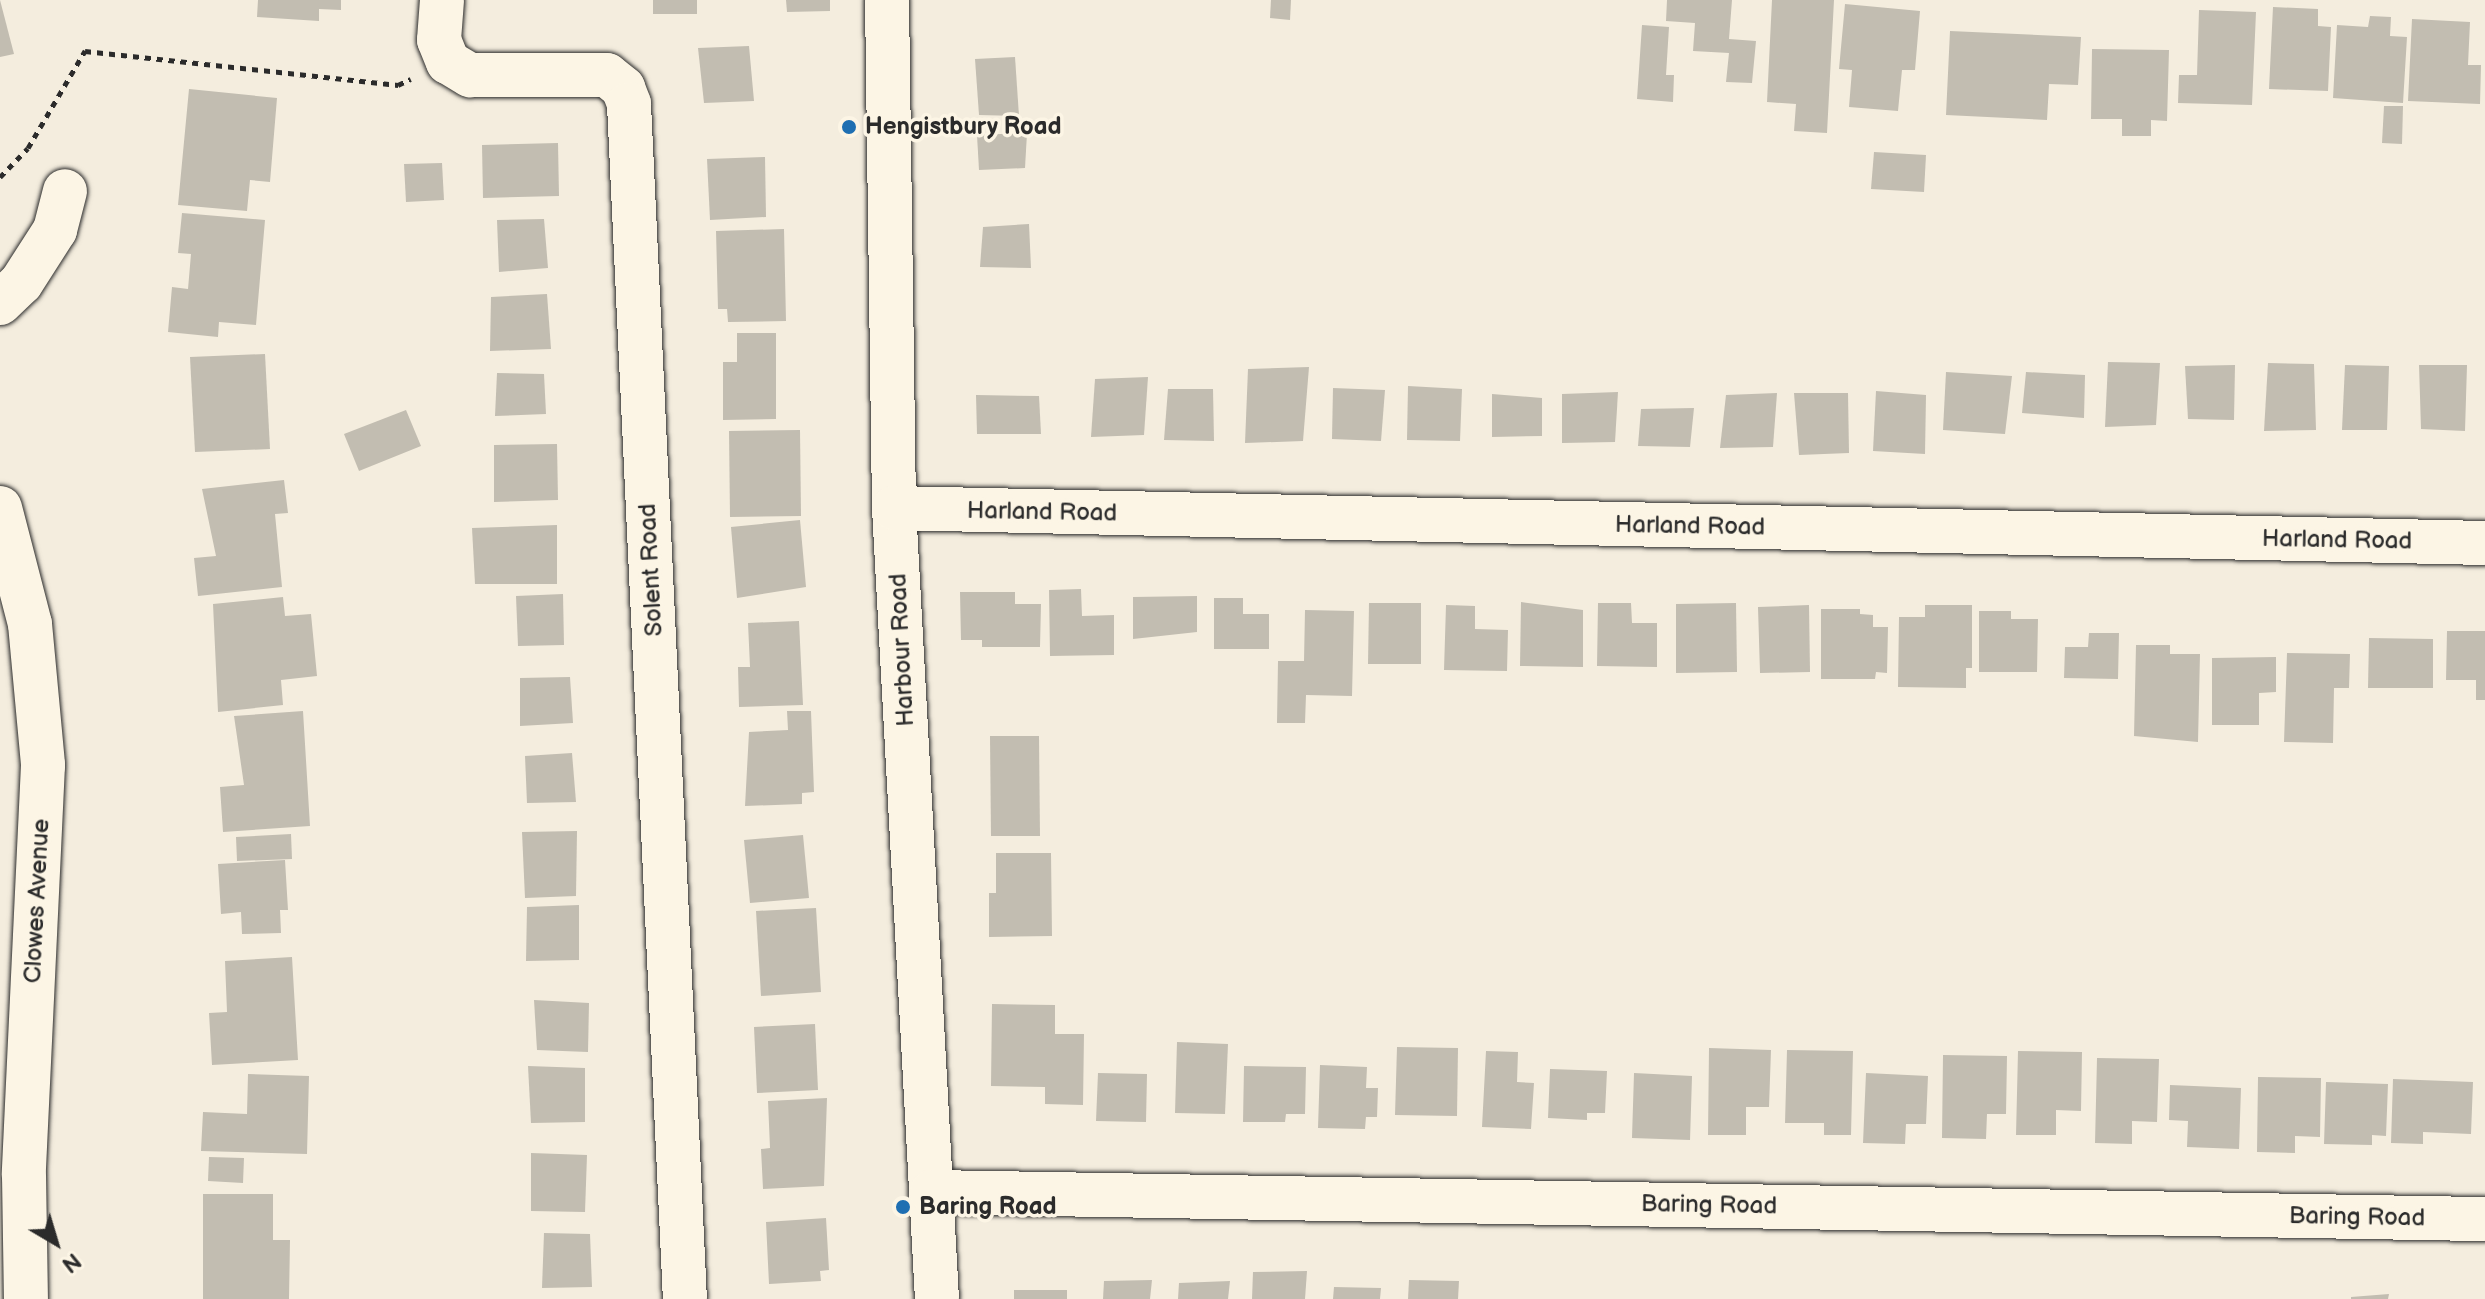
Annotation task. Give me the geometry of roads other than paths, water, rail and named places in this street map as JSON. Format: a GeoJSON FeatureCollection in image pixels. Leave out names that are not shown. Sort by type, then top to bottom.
{"type":"FeatureCollection","features":[{"type":"Feature","properties":{"kind":"street","name":"Solent Road"},"geometry":{"type":"LineString","coordinates":[[442,0],[439,40],[448,62],[470,75],[607,75],[623,88],[629,104],[685,1299]]}},
{"type":"Feature","properties":{"kind":"street","name":"Harbour Road"},"geometry":{"type":"LineString","coordinates":[[887,0],[894,508],[937,1299]]}},
{"type":"Feature","properties":{"kind":"street"},"geometry":{"type":"LineString","coordinates":[[0,303],[21,283],[55,230],[65,191]]}},
{"type":"Feature","properties":{"kind":"street","name":"Clowes Avenue"},"geometry":{"type":"LineString","coordinates":[[0,508],[30,624],[43,765],[24,1175],[26,1299]]}},
{"type":"Feature","properties":{"kind":"street","name":"Harland Road"},"geometry":{"type":"LineString","coordinates":[[894,508],[2485,543]]}},
{"type":"Feature","properties":{"kind":"street","name":"Baring Road"},"geometry":{"type":"LineString","coordinates":[[932,1192],[2485,1219]]}},
{"type":"Feature","properties":{"kind":"place","name":"Hengistbury Road"},"geometry":{"type":"Point","coordinates":[849,127]}},
{"type":"Feature","properties":{"kind":"place","name":"Baring Road"},"geometry":{"type":"Point","coordinates":[903,1207]}}]}
